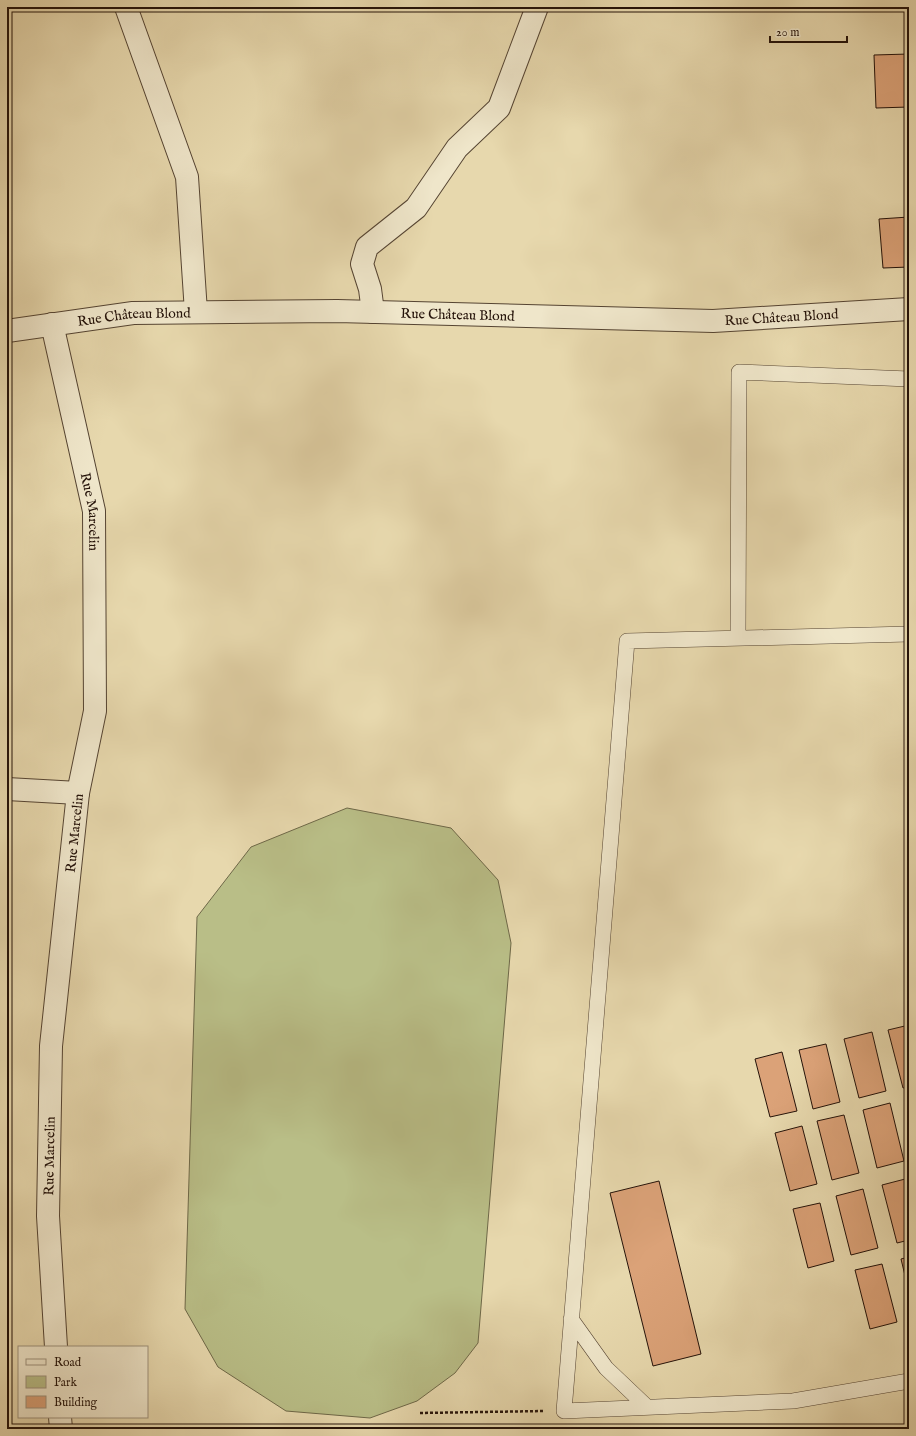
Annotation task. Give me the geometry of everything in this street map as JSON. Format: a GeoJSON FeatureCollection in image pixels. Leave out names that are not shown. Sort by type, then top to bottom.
{"type":"FeatureCollection","features":[{"type":"Feature","properties":{"kind":"street"},"geometry":{"type":"LineString","coordinates":[[126,7],[187,177],[196,312]]}},
{"type":"Feature","properties":{"kind":"street"},"geometry":{"type":"LineString","coordinates":[[373,312],[370,289],[362,264],[367,247],[416,208],[456,148],[499,108],[537,7]]}},
{"type":"Feature","properties":{"kind":"street","name":"Rue Château Blond"},"geometry":{"type":"LineString","coordinates":[[7,331],[133,313],[373,312],[713,322],[909,309]]}},
{"type":"Feature","properties":{"kind":"street","name":"Rue Marcelin"},"geometry":{"type":"LineString","coordinates":[[52,324],[94,511],[95,711],[78,793],[51,1046],[48,1216],[56,1346]]}},
{"type":"Feature","properties":{"kind":"street"},"geometry":{"type":"LineString","coordinates":[[7,789],[78,793]]}},
{"type":"Feature","properties":{"kind":"street"},"geometry":{"type":"LineString","coordinates":[[60,1418],[61,1429]]}},
{"type":"Feature","properties":{"kind":"lane"},"geometry":{"type":"LineString","coordinates":[[738,638],[739,372],[909,379]]}},
{"type":"Feature","properties":{"kind":"lane"},"geometry":{"type":"LineString","coordinates":[[909,634],[627,641],[564,1411],[646,1406],[793,1401],[909,1381]]}},
{"type":"Feature","properties":{"kind":"lane"},"geometry":{"type":"LineString","coordinates":[[571,1319],[606,1368],[646,1406]]}},
{"type":"Feature","properties":{"kind":"path"},"geometry":{"type":"LineString","coordinates":[[420,1412],[564,1411]]}},
{"type":"Feature","properties":{"kind":"green space"},"geometry":{"type":"Polygon","coordinates":[[[347,808],[451,828],[498,880],[511,943],[478,1343],[455,1373],[417,1401],[370,1418],[286,1411],[218,1367],[185,1309],[197,917],[251,847],[347,808]]]}},
{"type":"Feature","properties":{"kind":"building"},"geometry":{"type":"Polygon","coordinates":[[[909,54],[909,107],[876,108],[874,55],[909,54]]]}},
{"type":"Feature","properties":{"kind":"building"},"geometry":{"type":"Polygon","coordinates":[[[909,217],[909,267],[883,268],[879,219],[909,217]]]}},
{"type":"Feature","properties":{"kind":"building"},"geometry":{"type":"Polygon","coordinates":[[[909,1025],[909,1087],[903,1088],[888,1030],[909,1025]]]}},
{"type":"Feature","properties":{"kind":"building"},"geometry":{"type":"Polygon","coordinates":[[[872,1032],[886,1091],[859,1098],[844,1039],[872,1032]]]}},
{"type":"Feature","properties":{"kind":"building"},"geometry":{"type":"Polygon","coordinates":[[[826,1044],[840,1102],[813,1109],[799,1050],[826,1044]]]}},
{"type":"Feature","properties":{"kind":"building"},"geometry":{"type":"Polygon","coordinates":[[[782,1052],[797,1111],[770,1117],[755,1059],[782,1052]]]}},
{"type":"Feature","properties":{"kind":"building"},"geometry":{"type":"Polygon","coordinates":[[[890,1103],[904,1161],[877,1168],[863,1110],[890,1103]]]}},
{"type":"Feature","properties":{"kind":"building"},"geometry":{"type":"Polygon","coordinates":[[[844,1115],[859,1173],[832,1180],[817,1121],[844,1115]]]}},
{"type":"Feature","properties":{"kind":"building"},"geometry":{"type":"Polygon","coordinates":[[[802,1126],[817,1184],[790,1191],[775,1133],[802,1126]]]}},
{"type":"Feature","properties":{"kind":"building"},"geometry":{"type":"Polygon","coordinates":[[[909,1178],[909,1240],[897,1243],[882,1185],[909,1178]]]}},
{"type":"Feature","properties":{"kind":"building"},"geometry":{"type":"Polygon","coordinates":[[[659,1181],[701,1354],[653,1366],[610,1193],[659,1181]]]}},
{"type":"Feature","properties":{"kind":"building"},"geometry":{"type":"Polygon","coordinates":[[[863,1189],[878,1248],[851,1255],[836,1196],[863,1189]]]}},
{"type":"Feature","properties":{"kind":"building"},"geometry":{"type":"Polygon","coordinates":[[[820,1203],[834,1261],[808,1268],[793,1209],[820,1203]]]}},
{"type":"Feature","properties":{"kind":"building"},"geometry":{"type":"Polygon","coordinates":[[[909,1257],[909,1292],[901,1259],[909,1257]]]}},
{"type":"Feature","properties":{"kind":"building"},"geometry":{"type":"Polygon","coordinates":[[[882,1264],[897,1322],[870,1329],[855,1270],[882,1264]]]}}]}
